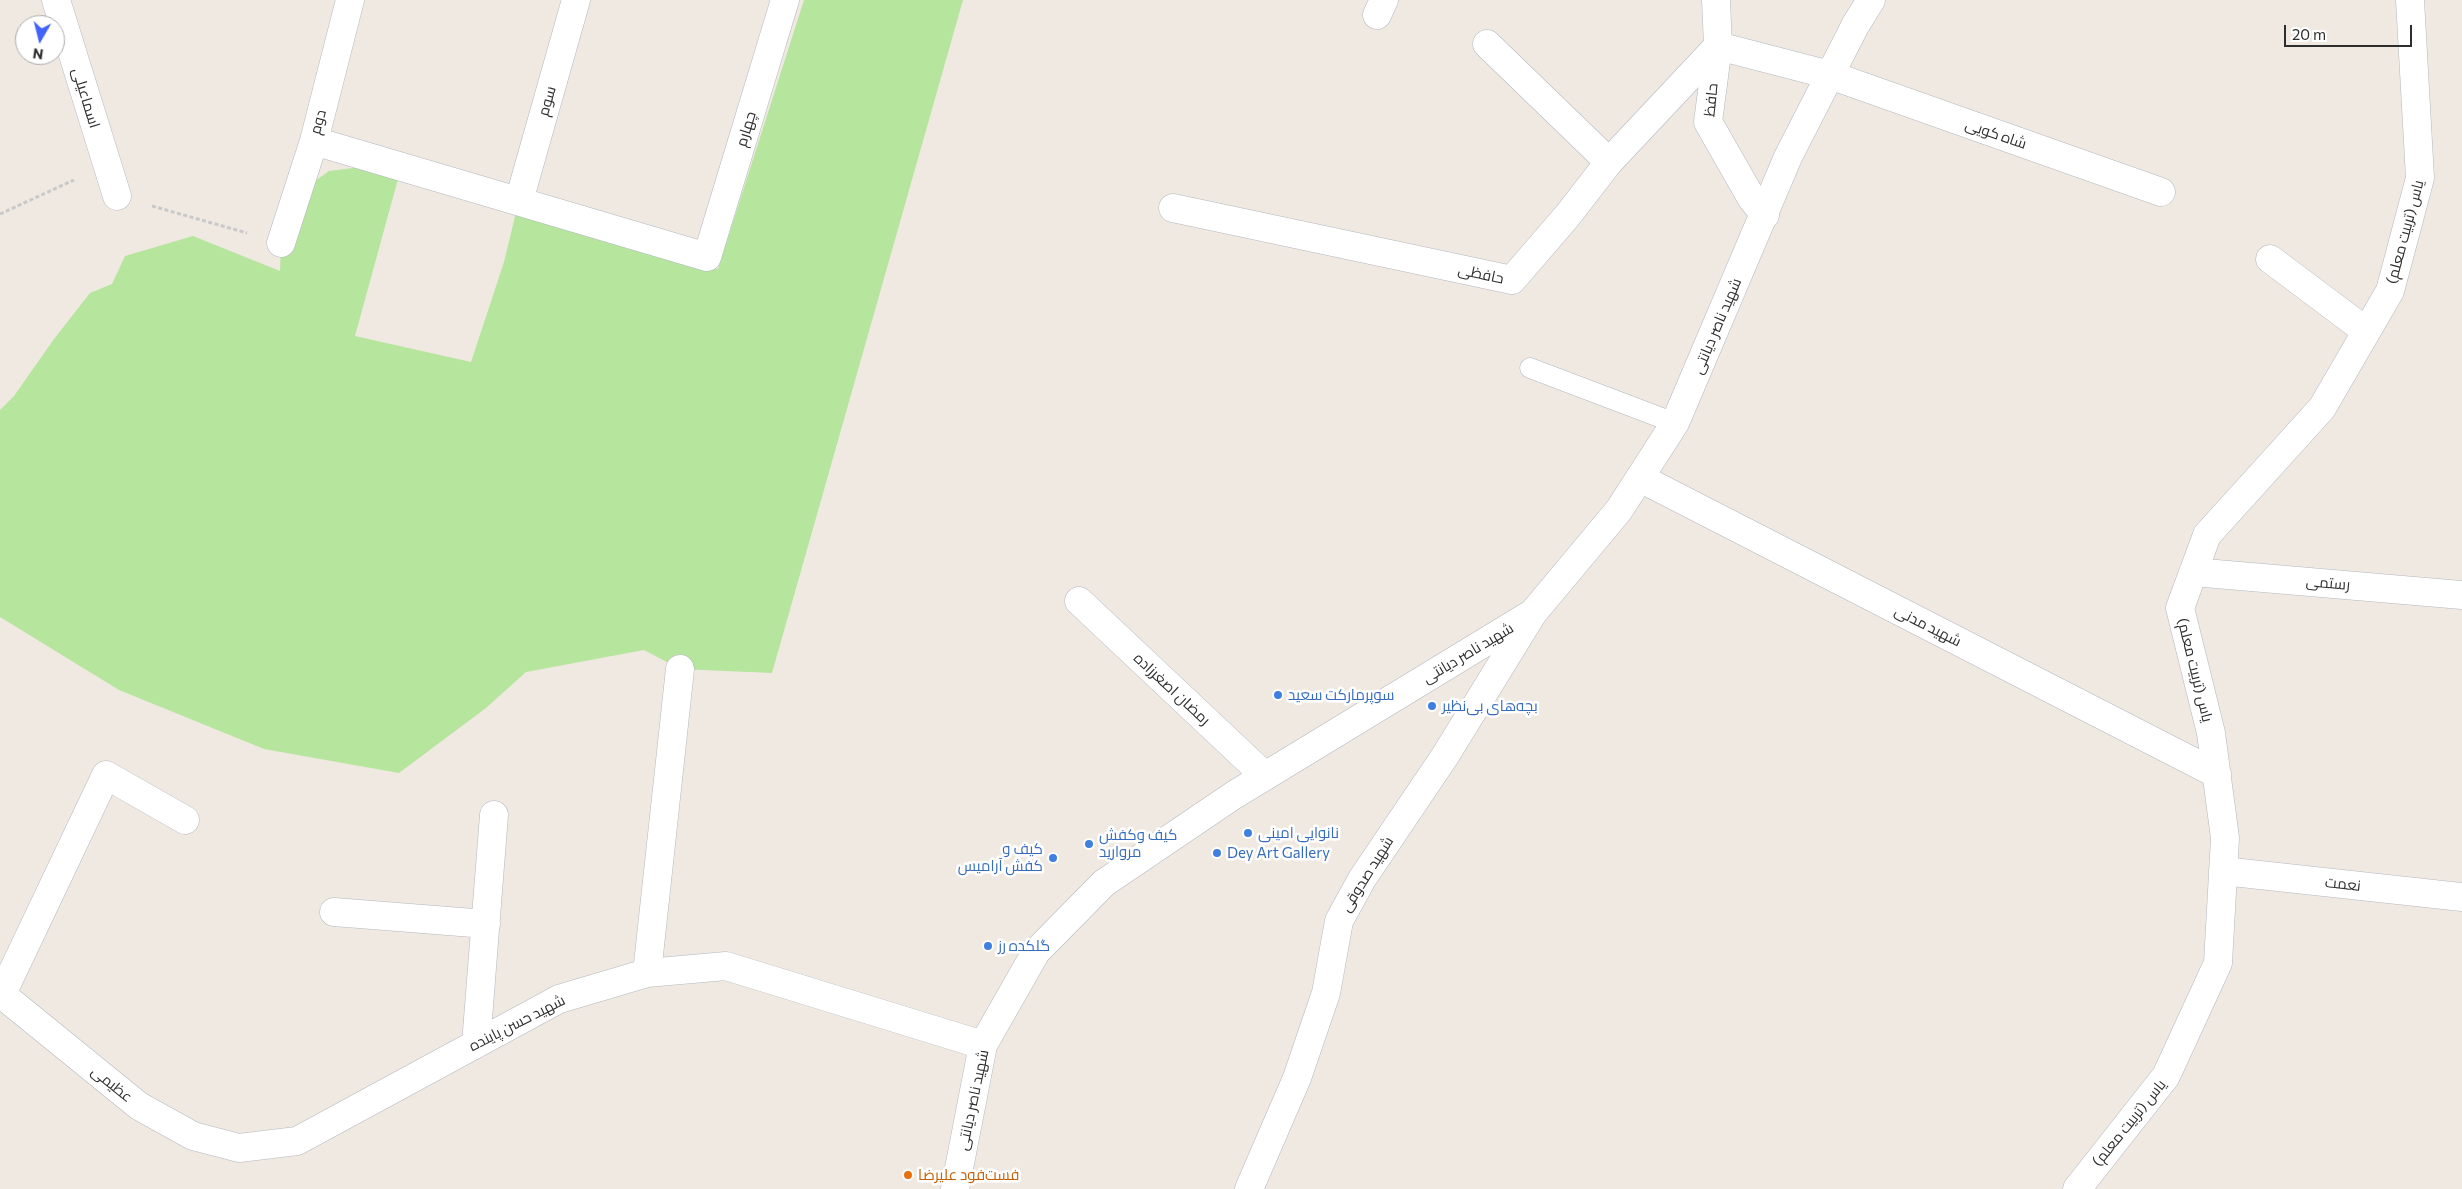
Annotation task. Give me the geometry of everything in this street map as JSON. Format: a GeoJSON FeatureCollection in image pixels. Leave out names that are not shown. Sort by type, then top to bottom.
{"type":"FeatureCollection","features":[{"type":"Feature","properties":{"kind":"street","name":"اسماعیلی"},"geometry":{"type":"LineString","coordinates":[[56,0],[117,196]]}},
{"type":"Feature","properties":{"kind":"street","name":"دوم"},"geometry":{"type":"LineString","coordinates":[[281,243],[314,141],[350,0]]}},
{"type":"Feature","properties":{"kind":"street","name":"سوم"},"geometry":{"type":"LineString","coordinates":[[519,201],[576,0]]}},
{"type":"Feature","properties":{"kind":"street","name":"چهارم"},"geometry":{"type":"LineString","coordinates":[[519,201],[707,257],[786,0]]}},
{"type":"Feature","properties":{"kind":"street","name":"حافظ"},"geometry":{"type":"LineString","coordinates":[[1716,0],[1718,46],[1708,122],[1752,199],[1765,215]]}},
{"type":"Feature","properties":{"kind":"street","name":"شهید ناصر دیانتی"},"geometry":{"type":"LineString","coordinates":[[955,1189],[983,1045],[1036,952],[1104,883],[1265,776],[1533,613],[1619,510],[1676,423],[1788,157],[1871,0]]}},
{"type":"Feature","properties":{"kind":"street","name":"یاس (تربیت معلم)"},"geometry":{"type":"LineString","coordinates":[[2077,1189],[2166,1076],[2218,963],[2225,838],[2211,733],[2180,608],[2207,535],[2322,408],[2390,290],[2420,178],[2410,0]]}},
{"type":"Feature","properties":{"kind":"street"},"geometry":{"type":"LineString","coordinates":[[1487,44],[1609,162]]}},
{"type":"Feature","properties":{"kind":"street","name":"شاه کویی"},"geometry":{"type":"LineString","coordinates":[[1718,46],[1830,75],[2162,192]]}},
{"type":"Feature","properties":{"kind":"street","name":"حافظی"},"geometry":{"type":"LineString","coordinates":[[1173,208],[1512,280],[1568,215],[1609,162],[1718,46]]}},
{"type":"Feature","properties":{"kind":"street"},"geometry":{"type":"LineString","coordinates":[[314,141],[519,201]]}},
{"type":"Feature","properties":{"kind":"street"},"geometry":{"type":"LineString","coordinates":[[2270,259],[2366,331]]}},
{"type":"Feature","properties":{"kind":"street","name":"شهید مدنی"},"geometry":{"type":"LineString","coordinates":[[1640,478],[2217,774]]}},
{"type":"Feature","properties":{"kind":"street","name":"رستمی"},"geometry":{"type":"LineString","coordinates":[[2193,572],[2462,594]]}},
{"type":"Feature","properties":{"kind":"street","name":"رمضان اصغرزاده"},"geometry":{"type":"LineString","coordinates":[[1079,601],[1265,776]]}},
{"type":"Feature","properties":{"kind":"street","name":"شهید صدوقی"},"geometry":{"type":"LineString","coordinates":[[1248,1189],[1297,1078],[1326,993],[1339,920],[1362,880],[1445,756],[1533,613]]}},
{"type":"Feature","properties":{"kind":"street"},"geometry":{"type":"LineString","coordinates":[[647,973],[680,669]]}},
{"type":"Feature","properties":{"kind":"street"},"geometry":{"type":"LineString","coordinates":[[1,994],[106,775],[184,820]]}},
{"type":"Feature","properties":{"kind":"street"},"geometry":{"type":"LineString","coordinates":[[476,1044],[494,815]]}},
{"type":"Feature","properties":{"kind":"street","name":"نعمت"},"geometry":{"type":"LineString","coordinates":[[2223,871],[2462,897]]}},
{"type":"Feature","properties":{"kind":"street"},"geometry":{"type":"LineString","coordinates":[[334,912],[486,924]]}},
{"type":"Feature","properties":{"kind":"street","name":"شهید حسن پاینده"},"geometry":{"type":"LineString","coordinates":[[239,1148],[297,1141],[559,999],[647,973],[726,966],[983,1045]]}},
{"type":"Feature","properties":{"kind":"street","name":"عظیمی"},"geometry":{"type":"LineString","coordinates":[[1,994],[139,1106],[193,1136],[239,1148]]}},
{"type":"Feature","properties":{"kind":"lane"},"geometry":{"type":"LineString","coordinates":[[1530,368],[1676,423]]}},
{"type":"Feature","properties":{"kind":"path"},"geometry":{"type":"LineString","coordinates":[[0,214],[32,198],[107,166]]}},
{"type":"Feature","properties":{"kind":"path"},"geometry":{"type":"LineString","coordinates":[[117,196],[281,243]]}},
{"type":"Feature","properties":{"kind":"green space"},"geometry":{"type":"Polygon","coordinates":[[[804,0],[963,0],[772,673],[680,669],[644,650],[526,672],[486,708],[399,773],[264,749],[119,690],[0,617],[0,410],[14,396],[54,339],[90,293],[112,284],[125,256],[193,236],[280,271],[281,243],[301,191],[329,171],[361,167],[398,179],[355,336],[471,362],[504,262],[517,208],[718,269],[804,0]]]}},
{"type":"Feature","properties":{"kind":"place","name":"سوپرمارکت سعید"},"geometry":{"type":"Point","coordinates":[1278,695]}},
{"type":"Feature","properties":{"kind":"place","name":"بچه‌های بی‌نظیر"},"geometry":{"type":"Point","coordinates":[1432,706]}},
{"type":"Feature","properties":{"kind":"place","name":"نانوایی امینی"},"geometry":{"type":"Point","coordinates":[1248,833]}},
{"type":"Feature","properties":{"kind":"place","name":"کیف و‌کفش مروارید"},"geometry":{"type":"Point","coordinates":[1089,844]}},
{"type":"Feature","properties":{"kind":"place","name":"Dey Art Gallery"},"geometry":{"type":"Point","coordinates":[1217,853]}},
{"type":"Feature","properties":{"kind":"place","name":"کیف و‌ کفش آرامیس"},"geometry":{"type":"Point","coordinates":[1053,858]}},
{"type":"Feature","properties":{"kind":"place","name":"گلکده رز"},"geometry":{"type":"Point","coordinates":[988,946]}},
{"type":"Feature","properties":{"kind":"place","name":"فست‌فود علیرضا"},"geometry":{"type":"Point","coordinates":[908,1175]}}]}
